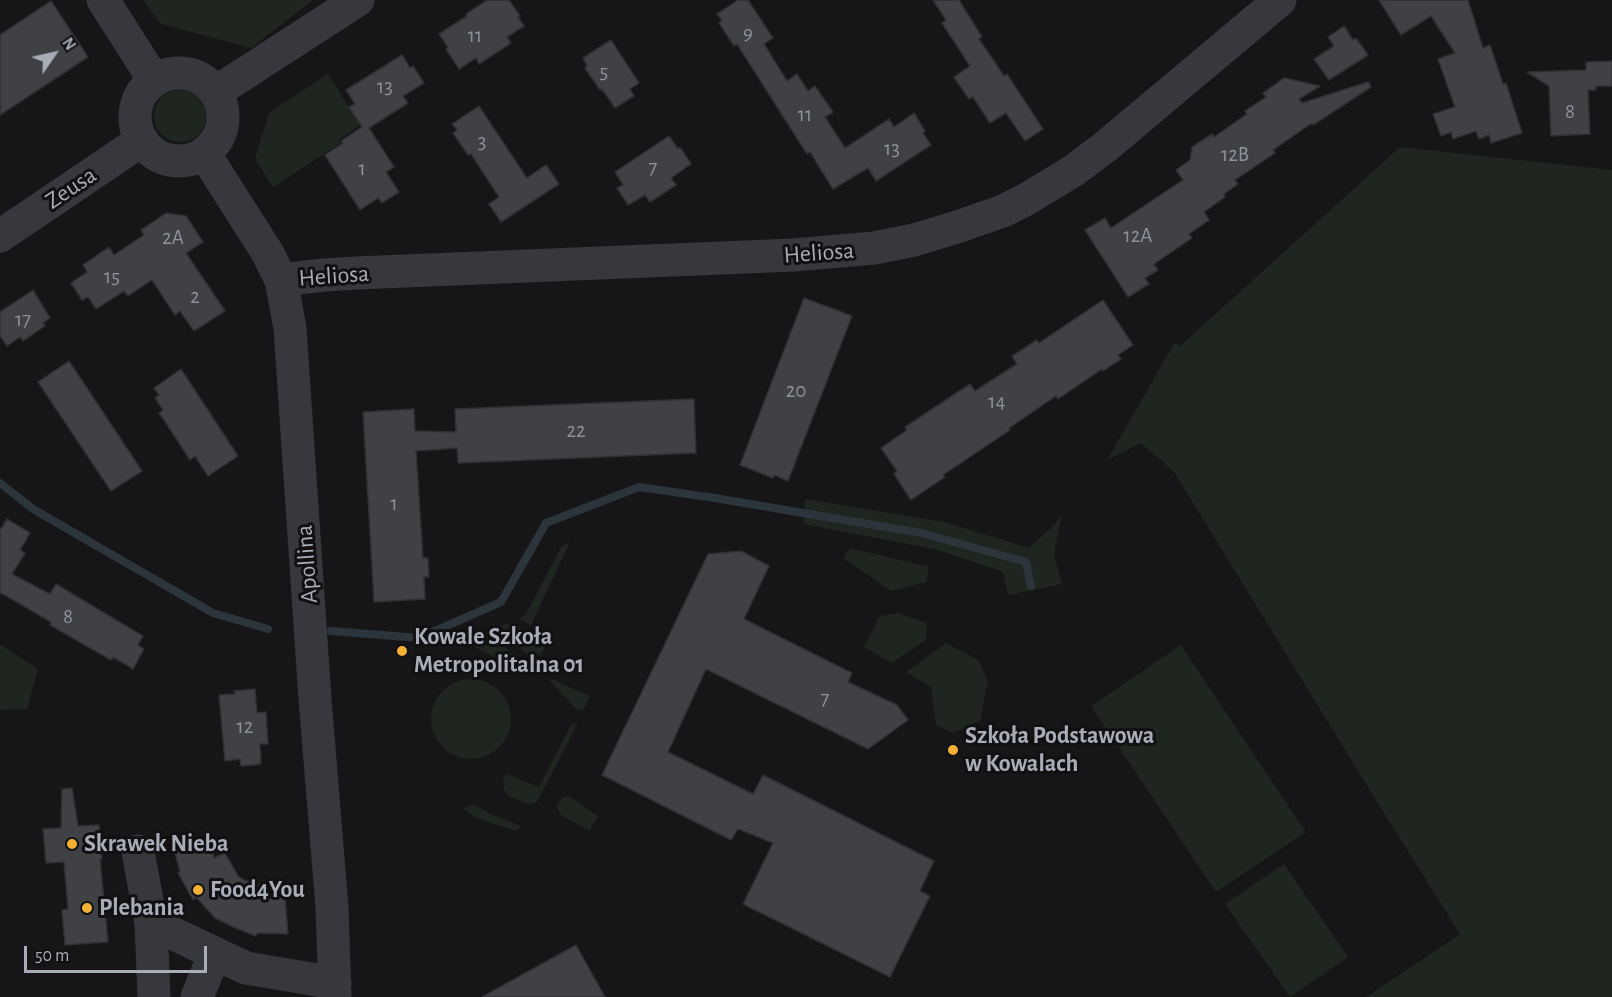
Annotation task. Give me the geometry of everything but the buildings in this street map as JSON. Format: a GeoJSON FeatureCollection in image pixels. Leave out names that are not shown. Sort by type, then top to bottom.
{"type":"FeatureCollection","features":[{"type":"Feature","properties":{"kind":"street"},"geometry":{"type":"LineString","coordinates":[[104,0],[154,80]]}},
{"type":"Feature","properties":{"kind":"street"},"geometry":{"type":"LineString","coordinates":[[216,92],[358,0]]}},
{"type":"Feature","properties":{"kind":"street","name":"Heliosa"},"geometry":{"type":"LineString","coordinates":[[281,280],[356,273],[794,255],[864,249],[914,240],[1003,211],[1073,171],[1106,147],[1280,0]]}},
{"type":"Feature","properties":{"kind":"street"},"geometry":{"type":"LineString","coordinates":[[170,73],[188,73],[204,80],[216,92],[223,108],[223,125],[216,141],[204,153],[188,160],[170,160],[154,153],[142,141],[135,125],[136,108],[142,92],[154,80],[170,73]]}},
{"type":"Feature","properties":{"kind":"street","name":"Zeusa"},"geometry":{"type":"LineString","coordinates":[[0,236],[142,141]]}},
{"type":"Feature","properties":{"kind":"street","name":"Apollina"},"geometry":{"type":"LineString","coordinates":[[204,153],[267,252],[281,280],[290,328],[332,907],[335,990]]}},
{"type":"Feature","properties":{"kind":"street"},"geometry":{"type":"LineString","coordinates":[[138,851],[151,923],[154,997]]}},
{"type":"Feature","properties":{"kind":"street"},"geometry":{"type":"LineString","coordinates":[[151,923],[246,968],[335,990]]}},
{"type":"Feature","properties":{"kind":"street"},"geometry":{"type":"LineString","coordinates":[[196,997],[215,953]]}},
{"type":"Feature","properties":{"kind":"shaded area"},"geometry":{"type":"Polygon","coordinates":[[[143,0],[313,0],[251,48],[161,24],[143,0]]]}},
{"type":"Feature","properties":{"kind":"shaded area"},"geometry":{"type":"Polygon","coordinates":[[[328,74],[360,125],[339,140],[341,143],[273,187],[255,159],[269,113],[328,74]]]}},
{"type":"Feature","properties":{"kind":"shaded area"},"geometry":{"type":"Polygon","coordinates":[[[175,90],[185,90],[194,94],[202,102],[206,116],[202,130],[194,138],[185,142],[175,142],[166,138],[158,130],[154,121],[154,111],[158,102],[166,94],[175,90]]]}},
{"type":"Feature","properties":{"kind":"shaded area"},"geometry":{"type":"Polygon","coordinates":[[[1400,147],[1612,170],[1612,997],[1366,997],[1460,934],[1174,472],[1141,443],[1107,460],[1175,342],[1180,346],[1400,147]]]}},
{"type":"Feature","properties":{"kind":"shaded area"},"geometry":{"type":"Polygon","coordinates":[[[805,499],[944,522],[1029,548],[1061,516],[1054,554],[1062,584],[1008,595],[1003,572],[934,549],[803,524],[805,499]]]}},
{"type":"Feature","properties":{"kind":"shaded area"},"geometry":{"type":"Polygon","coordinates":[[[570,542],[531,625],[519,619],[526,614],[561,547],[570,542]]]}},
{"type":"Feature","properties":{"kind":"shaded area"},"geometry":{"type":"Polygon","coordinates":[[[850,548],[929,567],[926,582],[891,591],[843,558],[850,548]]]}},
{"type":"Feature","properties":{"kind":"shaded area"},"geometry":{"type":"Polygon","coordinates":[[[898,613],[927,623],[926,640],[892,663],[864,647],[880,616],[898,613]]]}},
{"type":"Feature","properties":{"kind":"shaded area"},"geometry":{"type":"Polygon","coordinates":[[[510,623],[548,642],[542,653],[532,660],[501,626],[510,623]]]}},
{"type":"Feature","properties":{"kind":"shaded area"},"geometry":{"type":"Polygon","coordinates":[[[485,632],[494,636],[522,664],[511,665],[462,641],[485,632]]]}},
{"type":"Feature","properties":{"kind":"shaded area"},"geometry":{"type":"Polygon","coordinates":[[[946,643],[978,660],[988,681],[980,721],[952,733],[936,725],[931,687],[906,672],[946,643]]]}},
{"type":"Feature","properties":{"kind":"shaded area"},"geometry":{"type":"Polygon","coordinates":[[[0,644],[38,669],[27,709],[0,710],[0,644]]]}},
{"type":"Feature","properties":{"kind":"shaded area"},"geometry":{"type":"Polygon","coordinates":[[[1181,645],[1306,832],[1216,892],[1091,706],[1181,645]]]}},
{"type":"Feature","properties":{"kind":"shaded area"},"geometry":{"type":"Polygon","coordinates":[[[471,679],[486,682],[499,691],[508,704],[511,719],[508,734],[499,747],[486,756],[471,759],[456,756],[443,747],[434,734],[431,719],[434,704],[443,691],[456,682],[471,679]]]}},
{"type":"Feature","properties":{"kind":"shaded area"},"geometry":{"type":"Polygon","coordinates":[[[551,679],[590,696],[583,711],[576,709],[550,681],[551,679]]]}},
{"type":"Feature","properties":{"kind":"shaded area"},"geometry":{"type":"Polygon","coordinates":[[[572,723],[577,725],[537,802],[529,804],[508,796],[504,790],[503,781],[506,774],[539,787],[572,723]]]}},
{"type":"Feature","properties":{"kind":"shaded area"},"geometry":{"type":"Polygon","coordinates":[[[569,796],[598,816],[589,831],[561,815],[557,808],[563,797],[569,796]]]}},
{"type":"Feature","properties":{"kind":"shaded area"},"geometry":{"type":"Polygon","coordinates":[[[474,804],[484,811],[521,826],[516,831],[476,818],[463,808],[474,804]]]}},
{"type":"Feature","properties":{"kind":"shaded area"},"geometry":{"type":"Polygon","coordinates":[[[1284,864],[1348,957],[1290,997],[1225,904],[1284,864]]]}},
{"type":"Feature","properties":{"kind":"waterway"},"geometry":{"type":"LineString","coordinates":[[0,483],[33,509],[213,613],[268,629]]}},
{"type":"Feature","properties":{"kind":"waterway"},"geometry":{"type":"LineString","coordinates":[[331,631],[419,638],[501,602],[546,523],[639,487],[921,533],[1026,562],[1031,586]]}},
{"type":"Feature","properties":{"kind":"place","name":"Kowale Szkoła Metropolitalna 01"},"geometry":{"type":"Point","coordinates":[402,651]}},
{"type":"Feature","properties":{"kind":"place","name":"Szkoła Podstawowa w Kowalach"},"geometry":{"type":"Point","coordinates":[953,750]}},
{"type":"Feature","properties":{"kind":"place","name":"Skrawek Nieba"},"geometry":{"type":"Point","coordinates":[72,844]}},
{"type":"Feature","properties":{"kind":"place","name":"Food4You"},"geometry":{"type":"Point","coordinates":[198,890]}},
{"type":"Feature","properties":{"kind":"place","name":"Plebania"},"geometry":{"type":"Point","coordinates":[87,908]}}]}
